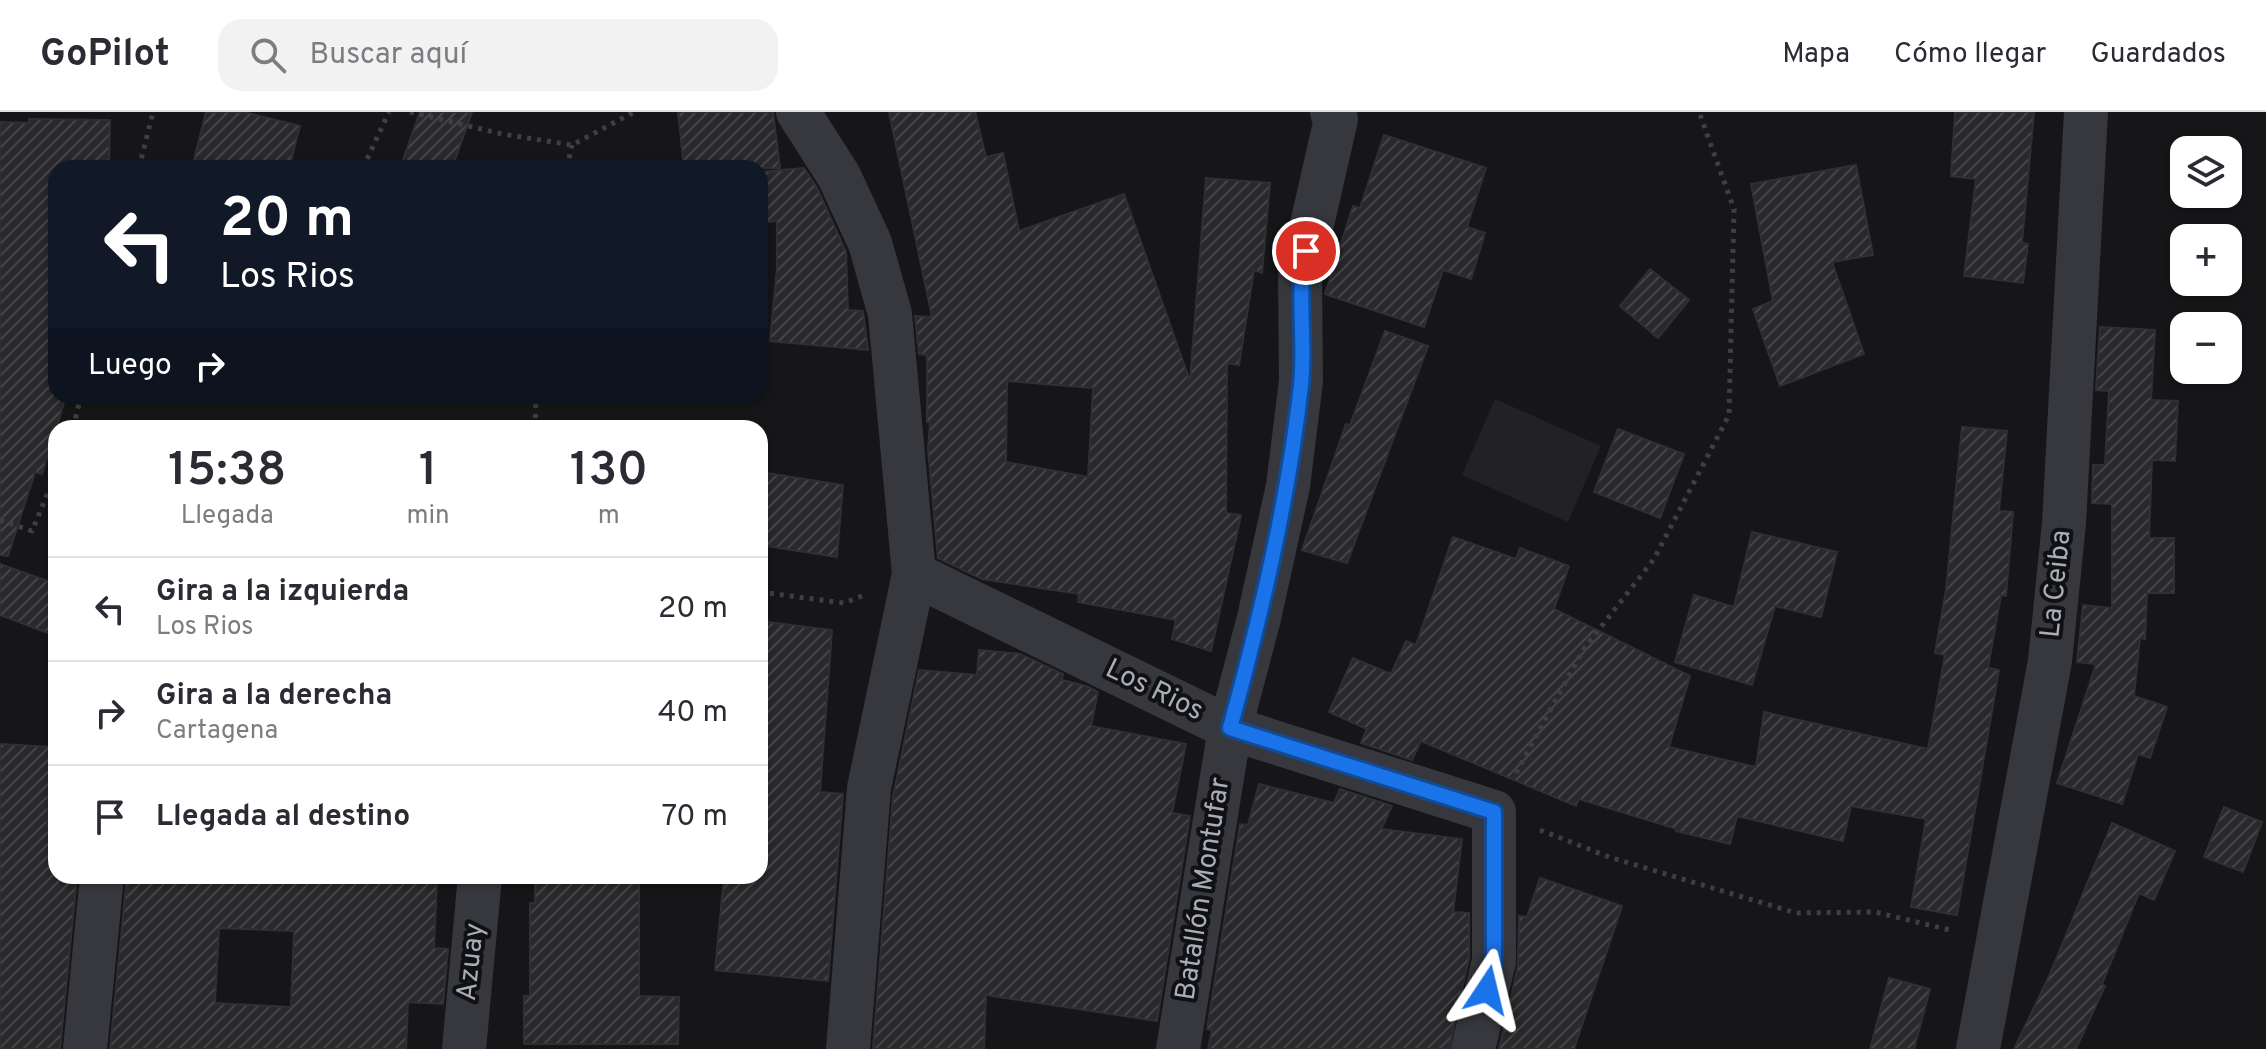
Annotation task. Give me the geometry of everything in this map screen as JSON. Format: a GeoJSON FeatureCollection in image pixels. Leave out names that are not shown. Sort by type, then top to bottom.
{"type":"FeatureCollection","features":[{"type":"Feature","properties":{"kind":"street"},"geometry":{"type":"LineString","coordinates":[[798,112],[839,176],[870,243],[890,314],[914,574],[869,788],[848,1049]]}},
{"type":"Feature","properties":{"kind":"street","name":"Batallón Montufar"},"geometry":{"type":"LineString","coordinates":[[1178,1049],[1230,728],[1259,618],[1288,486],[1301,381],[1300,277],[1336,119],[1332,112]]}},
{"type":"Feature","properties":{"kind":"street","name":"La Ceiba"},"geometry":{"type":"LineString","coordinates":[[1978,1049],[2050,661],[2064,523],[2086,112]]}},
{"type":"Feature","properties":{"kind":"street","name":"Los Rios"},"geometry":{"type":"LineString","coordinates":[[914,574],[1230,728],[1494,812]]}},
{"type":"Feature","properties":{"kind":"street"},"geometry":{"type":"LineString","coordinates":[[1473,1049],[1494,961],[1494,812]]}},
{"type":"Feature","properties":{"kind":"street"},"geometry":{"type":"LineString","coordinates":[[85,1049],[101,884]]}},
{"type":"Feature","properties":{"kind":"street","name":"Azuay"},"geometry":{"type":"LineString","coordinates":[[464,1049],[479,884]]}},
{"type":"Feature","properties":{"kind":"path"},"geometry":{"type":"LineString","coordinates":[[141,160],[153,112]]}},
{"type":"Feature","properties":{"kind":"path"},"geometry":{"type":"LineString","coordinates":[[367,160],[389,112]]}},
{"type":"Feature","properties":{"kind":"path"},"geometry":{"type":"LineString","coordinates":[[410,112],[502,134],[572,145],[634,112]]}},
{"type":"Feature","properties":{"kind":"path"},"geometry":{"type":"LineString","coordinates":[[1699,112],[1734,209],[1729,415],[1654,559],[1583,650],[1494,812],[1609,857],[1796,913],[1875,912],[1998,941]]}},
{"type":"Feature","properties":{"kind":"path"},"geometry":{"type":"LineString","coordinates":[[569,160],[572,145]]}},
{"type":"Feature","properties":{"kind":"path"},"geometry":{"type":"LineString","coordinates":[[0,520],[32,531],[48,492]]}},
{"type":"Feature","properties":{"kind":"path"},"geometry":{"type":"LineString","coordinates":[[768,593],[844,603],[914,574]]}},
{"type":"Feature","properties":{"kind":"shaded area"},"geometry":{"type":"Polygon","coordinates":[[[1495,399],[1601,446],[1568,522],[1462,475],[1495,399]]]}},
{"type":"Feature","properties":{"kind":"building"},"geometry":{"type":"Polygon","coordinates":[[[206,112],[244,112],[300,126],[291,160],[194,160],[206,112]]]}},
{"type":"Feature","properties":{"kind":"building"},"geometry":{"type":"Polygon","coordinates":[[[420,112],[472,112],[455,160],[403,160],[420,112]]]}},
{"type":"Feature","properties":{"kind":"building"},"geometry":{"type":"Polygon","coordinates":[[[678,112],[773,112],[780,168],[768,168],[768,160],[683,160],[678,112]]]}},
{"type":"Feature","properties":{"kind":"building"},"geometry":{"type":"Polygon","coordinates":[[[889,112],[975,112],[986,157],[1003,153],[1019,231],[1124,194],[1190,381],[1206,178],[1270,183],[1262,273],[1254,270],[1239,365],[1227,363],[1226,513],[1241,515],[1211,651],[1172,639],[1176,620],[1078,602],[1079,594],[982,579],[938,558],[928,449],[927,355],[919,354],[915,316],[932,317],[889,112]],[[1007,381],[1006,462],[1088,477],[1093,388],[1007,381]]]}},
{"type":"Feature","properties":{"kind":"building"},"geometry":{"type":"Polygon","coordinates":[[[1955,112],[2034,112],[2022,243],[2028,244],[2023,283],[1964,276],[1976,179],[1951,176],[1955,112]]]}},
{"type":"Feature","properties":{"kind":"building"},"geometry":{"type":"Polygon","coordinates":[[[29,119],[110,120],[109,160],[48,160],[48,404],[64,404],[59,420],[48,420],[48,454],[42,474],[35,472],[8,556],[0,555],[0,122],[29,123],[29,119]]]}},
{"type":"Feature","properties":{"kind":"building"},"geometry":{"type":"Polygon","coordinates":[[[1384,135],[1486,168],[1467,227],[1485,233],[1471,279],[1443,270],[1424,327],[1325,294],[1353,206],[1360,208],[1384,135]]]}},
{"type":"Feature","properties":{"kind":"building"},"geometry":{"type":"Polygon","coordinates":[[[1856,165],[1873,255],[1832,262],[1864,354],[1780,386],[1753,309],[1773,301],[1751,184],[1856,165]]]}},
{"type":"Feature","properties":{"kind":"building"},"geometry":{"type":"Polygon","coordinates":[[[804,168],[817,188],[846,252],[848,310],[863,311],[868,350],[770,341],[777,268],[777,221],[768,222],[768,171],[804,168]]]}},
{"type":"Feature","properties":{"kind":"building"},"geometry":{"type":"Polygon","coordinates":[[[1650,269],[1689,300],[1658,338],[1620,306],[1650,269]]]}},
{"type":"Feature","properties":{"kind":"building"},"geometry":{"type":"Polygon","coordinates":[[[2100,327],[2155,330],[2151,400],[2178,401],[2175,461],[2152,460],[2149,538],[2174,538],[2174,593],[2147,593],[2145,639],[2140,638],[2134,696],[2167,707],[2150,758],[2138,754],[2122,804],[2057,783],[2096,664],[2077,662],[2083,605],[2112,608],[2112,504],[2092,503],[2093,465],[2105,465],[2109,391],[2096,390],[2100,327]]]}},
{"type":"Feature","properties":{"kind":"building"},"geometry":{"type":"Polygon","coordinates":[[[1385,331],[1428,346],[1347,563],[1302,550],[1346,424],[1350,425],[1385,331]]]}},
{"type":"Feature","properties":{"kind":"building"},"geometry":{"type":"Polygon","coordinates":[[[1962,427],[2007,431],[1999,511],[2013,512],[2006,596],[2001,595],[1988,668],[1999,670],[1957,915],[1911,907],[1926,819],[1851,806],[1843,841],[1737,816],[1730,844],[1676,831],[1579,799],[1576,806],[1421,741],[1412,760],[1361,743],[1367,729],[1329,712],[1353,658],[1391,674],[1406,641],[1416,645],[1453,537],[1516,559],[1520,548],[1569,566],[1554,609],[1690,676],[1669,747],[1756,767],[1764,712],[1928,749],[1945,655],[1935,653],[1946,590],[1962,427]]]}},
{"type":"Feature","properties":{"kind":"building"},"geometry":{"type":"Polygon","coordinates":[[[1618,429],[1684,454],[1660,518],[1594,492],[1618,429]]]}},
{"type":"Feature","properties":{"kind":"building"},"geometry":{"type":"Polygon","coordinates":[[[768,473],[843,485],[837,557],[768,546],[768,473]]]}},
{"type":"Feature","properties":{"kind":"building"},"geometry":{"type":"Polygon","coordinates":[[[1752,532],[1837,552],[1821,617],[1775,606],[1752,685],[1675,662],[1694,595],[1734,607],[1752,532]]]}},
{"type":"Feature","properties":{"kind":"building"},"geometry":{"type":"Polygon","coordinates":[[[0,564],[48,581],[48,633],[0,615],[0,564]]]}},
{"type":"Feature","properties":{"kind":"building"},"geometry":{"type":"Polygon","coordinates":[[[768,622],[832,630],[820,792],[843,794],[828,981],[715,970],[723,884],[768,884],[768,622]]]}},
{"type":"Feature","properties":{"kind":"building"},"geometry":{"type":"Polygon","coordinates":[[[979,650],[1020,654],[1063,674],[1062,680],[1098,692],[1091,726],[1186,744],[1172,813],[1190,816],[1157,1021],[986,995],[984,1049],[873,1049],[893,797],[919,670],[977,675],[979,650]]]}},
{"type":"Feature","properties":{"kind":"building"},"geometry":{"type":"Polygon","coordinates":[[[0,744],[48,747],[48,884],[76,884],[60,1049],[0,1049],[0,744]]]}},
{"type":"Feature","properties":{"kind":"building"},"geometry":{"type":"Polygon","coordinates":[[[1259,784],[1334,803],[1340,789],[1392,806],[1381,829],[1462,839],[1453,912],[1469,913],[1469,958],[1449,1049],[1208,1049],[1212,1030],[1207,1029],[1240,824],[1248,825],[1259,784]]]}},
{"type":"Feature","properties":{"kind":"building"},"geometry":{"type":"Polygon","coordinates":[[[2224,807],[2262,822],[2243,872],[2204,857],[2224,807]]]}},
{"type":"Feature","properties":{"kind":"building"},"geometry":{"type":"Polygon","coordinates":[[[2112,823],[2175,851],[2154,900],[2139,893],[2102,984],[2105,986],[2076,1049],[2014,1049],[2050,974],[2112,823]]]}},
{"type":"Feature","properties":{"kind":"building"},"geometry":{"type":"Polygon","coordinates":[[[1540,878],[1622,906],[1574,1049],[1499,1049],[1518,966],[1519,916],[1527,917],[1540,878]]]}},
{"type":"Feature","properties":{"kind":"building"},"geometry":{"type":"Polygon","coordinates":[[[126,884],[437,884],[434,948],[448,949],[443,1004],[408,1002],[406,1049],[110,1049],[126,884]],[[219,928],[215,1003],[291,1007],[294,931],[219,928]]]}},
{"type":"Feature","properties":{"kind":"building"},"geometry":{"type":"Polygon","coordinates":[[[535,884],[639,884],[639,996],[679,997],[678,1044],[524,1044],[524,996],[530,996],[530,903],[535,903],[535,884]]]}},
{"type":"Feature","properties":{"kind":"building"},"geometry":{"type":"Polygon","coordinates":[[[1889,978],[1930,989],[1914,1049],[1870,1049],[1889,978]]]}},
{"type":"Feature","properties":{"kind":"route"},"geometry":{"type":"LineString","coordinates":[[1306,251],[1300,277],[1301,381],[1288,486],[1259,618],[1230,728],[1494,812],[1494,961],[1487,990]]}}]}
